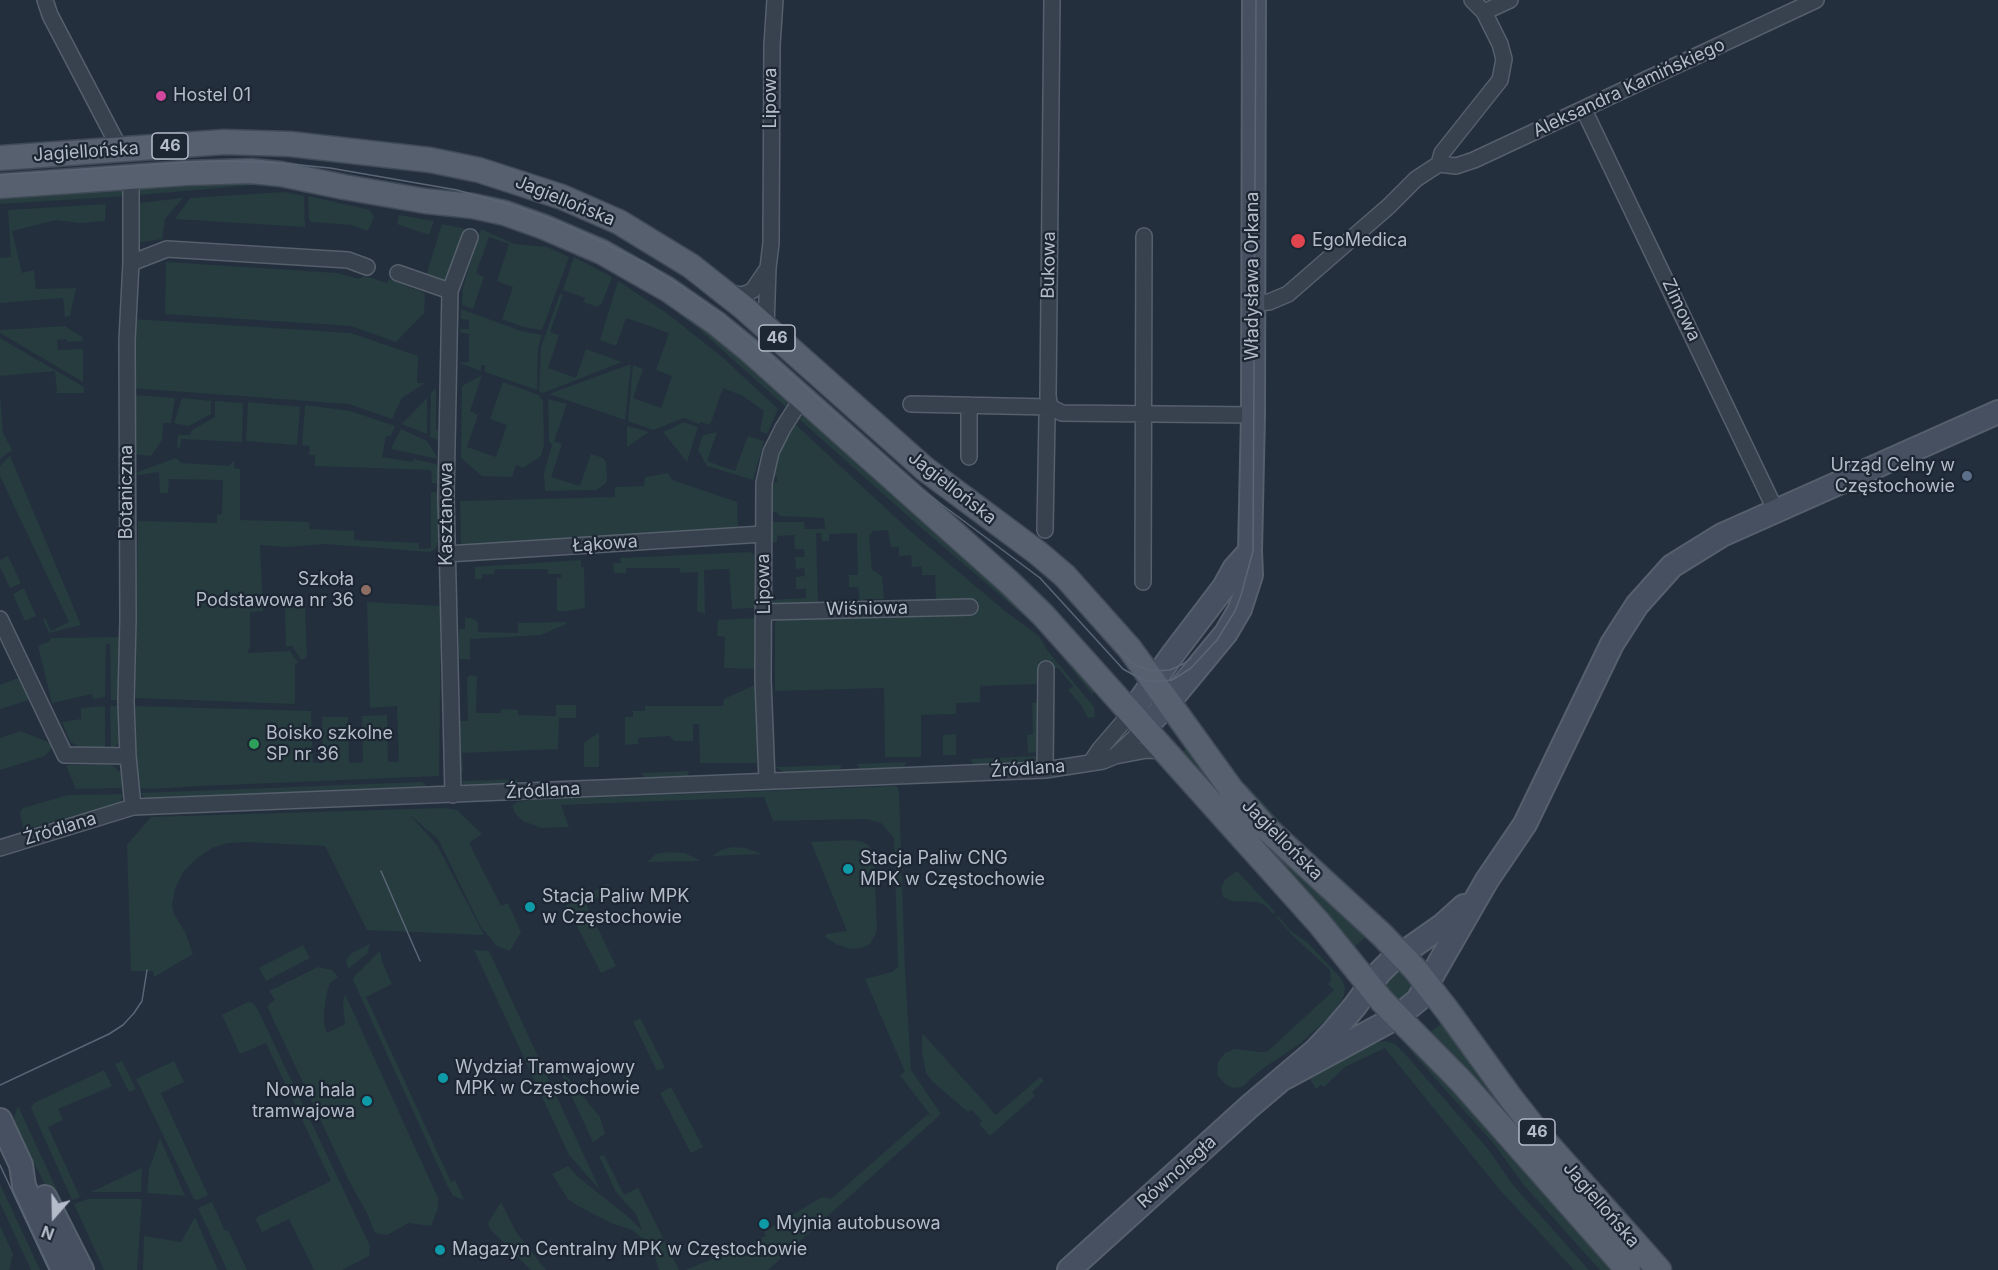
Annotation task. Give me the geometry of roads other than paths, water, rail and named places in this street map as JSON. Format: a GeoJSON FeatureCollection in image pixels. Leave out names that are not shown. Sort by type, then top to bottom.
{"type":"FeatureCollection","features":[{"type":"Feature","properties":{"kind":"main road","name":"Jagiellońska"},"geometry":{"type":"LineString","coordinates":[[0,158],[224,142],[279,144],[430,160],[478,170],[562,197],[619,222],[664,249],[723,290],[925,469],[1038,553],[1065,576],[1130,649],[1231,789],[1266,828],[1402,954],[1428,984],[1542,1138],[1659,1270]]}},
{"type":"Feature","properties":{"kind":"main road","name":"Jagiellońska"},"geometry":{"type":"LineString","coordinates":[[0,186],[220,172],[281,174],[344,188],[442,204],[473,206],[505,213],[602,252],[667,289],[716,323],[1009,582],[1043,615],[1319,923],[1369,986],[1461,1082],[1628,1270]]}},
{"type":"Feature","properties":{"kind":"street"},"geometry":{"type":"LineString","coordinates":[[45,0],[50,15],[120,149]]}},
{"type":"Feature","properties":{"kind":"street","name":"Lipowa"},"geometry":{"type":"LineString","coordinates":[[766,328],[771,243],[772,45],[775,0]]}},
{"type":"Feature","properties":{"kind":"street","name":"Bukowa"},"geometry":{"type":"LineString","coordinates":[[1045,530],[1047,416],[1050,406],[1048,396],[1052,0]]}},
{"type":"Feature","properties":{"kind":"street","name":"Władysława Orkana"},"geometry":{"type":"LineString","coordinates":[[1138,720],[1170,702],[1217,646],[1234,620],[1251,575],[1254,0]]}},
{"type":"Feature","properties":{"kind":"street"},"geometry":{"type":"LineString","coordinates":[[1253,303],[1269,302],[1288,294],[1389,206],[1416,179],[1439,164],[1442,153],[1496,87],[1503,74],[1504,59],[1500,44],[1484,12],[1472,0]]}},
{"type":"Feature","properties":{"kind":"street"},"geometry":{"type":"LineString","coordinates":[[1484,12],[1510,0]]}},
{"type":"Feature","properties":{"kind":"street","name":"Aleksandra Kamińskiego"},"geometry":{"type":"LineString","coordinates":[[1439,164],[1456,166],[1474,160],[1816,0]]}},
{"type":"Feature","properties":{"kind":"street","name":"Zimowa"},"geometry":{"type":"LineString","coordinates":[[1584,110],[1776,511]]}},
{"type":"Feature","properties":{"kind":"street","name":"Botaniczna"},"geometry":{"type":"LineString","coordinates":[[131,176],[131,263],[127,340],[126,702],[133,807]]}},
{"type":"Feature","properties":{"kind":"street"},"geometry":{"type":"LineString","coordinates":[[1143,582],[1144,236]]}},
{"type":"Feature","properties":{"kind":"street","name":"Kasztanowa"},"geometry":{"type":"LineString","coordinates":[[453,795],[447,554],[450,291],[470,237]]}},
{"type":"Feature","properties":{"kind":"street"},"geometry":{"type":"LineString","coordinates":[[131,263],[167,249],[348,260],[367,267]]}},
{"type":"Feature","properties":{"kind":"street"},"geometry":{"type":"LineString","coordinates":[[723,290],[733,294],[748,293],[753,290],[768,268]]}},
{"type":"Feature","properties":{"kind":"street"},"geometry":{"type":"LineString","coordinates":[[398,273],[450,291]]}},
{"type":"Feature","properties":{"kind":"street","name":"Lipowa"},"geometry":{"type":"LineString","coordinates":[[767,780],[763,680],[764,483],[771,452],[802,398]]}},
{"type":"Feature","properties":{"kind":"street"},"geometry":{"type":"LineString","coordinates":[[911,404],[1050,406],[1062,413],[1252,415]]}},
{"type":"Feature","properties":{"kind":"street"},"geometry":{"type":"LineString","coordinates":[[969,405],[969,457]]}},
{"type":"Feature","properties":{"kind":"street"},"geometry":{"type":"LineString","coordinates":[[1487,880],[1525,824],[1605,656],[1646,593],[1672,566],[1722,535],[1998,412]]}},
{"type":"Feature","properties":{"kind":"street","name":"Łąkowa"},"geometry":{"type":"LineString","coordinates":[[447,554],[763,534]]}},
{"type":"Feature","properties":{"kind":"street"},"geometry":{"type":"LineString","coordinates":[[1138,720],[1154,681],[1224,587],[1234,569],[1250,551]]}},
{"type":"Feature","properties":{"kind":"street","name":"Wiśniowa"},"geometry":{"type":"LineString","coordinates":[[765,612],[970,607]]}},
{"type":"Feature","properties":{"kind":"street"},"geometry":{"type":"LineString","coordinates":[[0,619],[64,755],[128,756]]}},
{"type":"Feature","properties":{"kind":"street"},"geometry":{"type":"LineString","coordinates":[[1045,770],[1046,669]]}},
{"type":"Feature","properties":{"kind":"street","name":"Źródlana"},"geometry":{"type":"LineString","coordinates":[[1115,756],[1138,720]]}},
{"type":"Feature","properties":{"kind":"street","name":"Źródlana"},"geometry":{"type":"LineString","coordinates":[[1091,762],[1100,749],[1138,720]]}},
{"type":"Feature","properties":{"kind":"street","name":"Źródlana"},"geometry":{"type":"LineString","coordinates":[[0,848],[133,807],[1045,770],[1103,761],[1115,756],[1147,750],[1166,751]]}},
{"type":"Feature","properties":{"kind":"street","name":"Równoległa"},"geometry":{"type":"LineString","coordinates":[[1069,1270],[1250,1106],[1286,1077],[1333,1032],[1379,973],[1458,912],[1487,880]]}},
{"type":"Feature","properties":{"kind":"street","name":"Równoległa"},"geometry":{"type":"LineString","coordinates":[[1286,1077],[1397,1017],[1418,1000],[1487,880]]}},
{"type":"Feature","properties":{"kind":"street"},"geometry":{"type":"LineString","coordinates":[[0,1120],[21,1165],[24,1186],[63,1270]]}},
{"type":"Feature","properties":{"kind":"street"},"geometry":{"type":"LineString","coordinates":[[21,1165],[37,1182],[82,1270]]}},
{"type":"Feature","properties":{"kind":"tram line"},"geometry":{"type":"LineString","coordinates":[[0,175],[190,162],[280,163],[330,168],[457,190],[518,207],[564,224],[645,263],[722,314],[917,486],[1040,578],[1123,669],[1141,679],[1166,681],[1174,679],[1191,668],[1217,640],[1235,611],[1253,551],[1256,0]]}},
{"type":"Feature","properties":{"kind":"tram line"},"geometry":{"type":"LineString","coordinates":[[1117,650],[1136,666],[1153,671],[1170,670],[1191,658]]}},
{"type":"Feature","properties":{"kind":"tram line"},"geometry":{"type":"LineString","coordinates":[[381,871],[420,961]]}},
{"type":"Feature","properties":{"kind":"tram line"},"geometry":{"type":"LineString","coordinates":[[0,1085],[109,1034],[123,1025],[142,1001],[147,970]]}},
{"type":"Feature","properties":{"kind":"tram line"},"geometry":{"type":"LineString","coordinates":[[0,1165],[49,1270]]}},
{"type":"Feature","properties":{"kind":"place","name":"Hostel 01"},"geometry":{"type":"Point","coordinates":[161,96]}},
{"type":"Feature","properties":{"kind":"place","name":"EgoMedica"},"geometry":{"type":"Point","coordinates":[1298,241]}},
{"type":"Feature","properties":{"kind":"place","name":"Urząd Celny w Częstochowie"},"geometry":{"type":"Point","coordinates":[1967,476]}},
{"type":"Feature","properties":{"kind":"place","name":"Szkoła Podstawowa nr 36"},"geometry":{"type":"Point","coordinates":[366,590]}},
{"type":"Feature","properties":{"kind":"place","name":"Boisko szkolne SP nr 36"},"geometry":{"type":"Point","coordinates":[254,744]}},
{"type":"Feature","properties":{"kind":"place","name":"Stacja Paliw CNG MPK w Częstochowie"},"geometry":{"type":"Point","coordinates":[848,869]}},
{"type":"Feature","properties":{"kind":"place","name":"Stacja Paliw MPK w Częstochowie"},"geometry":{"type":"Point","coordinates":[530,907]}},
{"type":"Feature","properties":{"kind":"place","name":"Wydział Tramwajowy MPK w Częstochowie"},"geometry":{"type":"Point","coordinates":[443,1078]}},
{"type":"Feature","properties":{"kind":"place","name":"Nowa hala tramwajowa"},"geometry":{"type":"Point","coordinates":[367,1101]}},
{"type":"Feature","properties":{"kind":"place","name":"Myjnia autobusowa"},"geometry":{"type":"Point","coordinates":[764,1224]}},
{"type":"Feature","properties":{"kind":"place","name":"Magazyn Centralny MPK w Częstochowie"},"geometry":{"type":"Point","coordinates":[440,1250]}}]}
